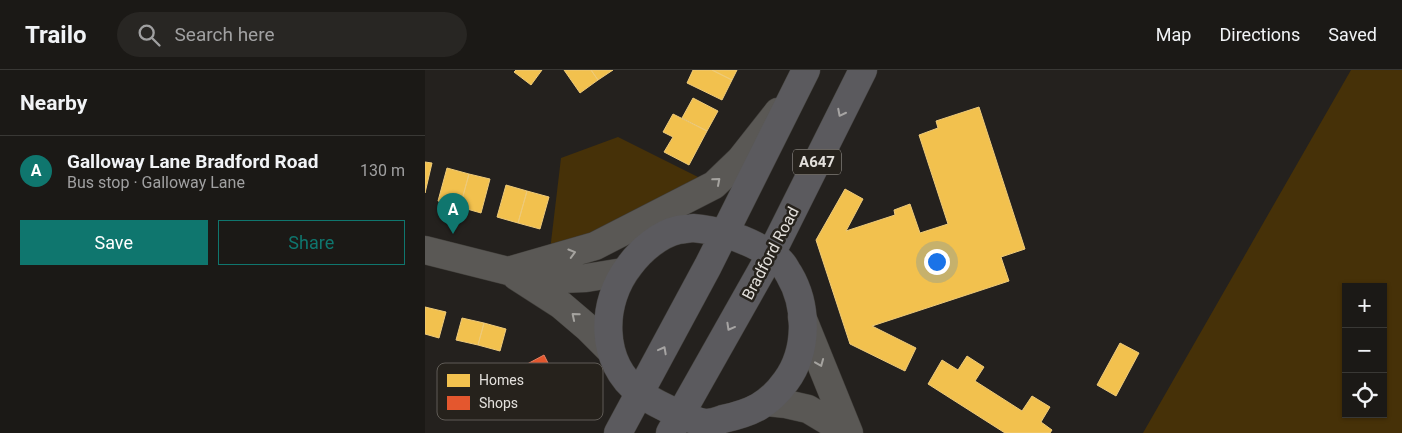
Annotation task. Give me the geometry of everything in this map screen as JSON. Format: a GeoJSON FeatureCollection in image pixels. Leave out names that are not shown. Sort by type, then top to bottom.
{"type":"FeatureCollection","features":[{"type":"Feature","properties":{"kind":"highway","name":"Bradford Road"},"geometry":{"type":"LineString","coordinates":[[676,424],[771,254],[863,70]]}},
{"type":"Feature","properties":{"kind":"highway"},"geometry":{"type":"LineString","coordinates":[[618,433],[708,266],[802,79]]}},
{"type":"Feature","properties":{"kind":"highway"},"geometry":{"type":"LineString","coordinates":[[693,228],[710,229],[725,233],[744,240],[771,254],[781,262],[792,280],[799,297],[802,318],[802,339],[798,360],[779,390],[767,402],[749,412],[707,423],[696,421],[676,424],[639,393],[626,380],[616,364],[610,350],[608,317],[611,300],[615,286],[623,272],[647,247],[661,237],[678,230],[693,228]]}},
{"type":"Feature","properties":{"kind":"main road"},"geometry":{"type":"LineString","coordinates":[[508,272],[595,246],[714,186],[741,159],[802,79]]}},
{"type":"Feature","properties":{"kind":"main road"},"geometry":{"type":"LineString","coordinates":[[425,250],[508,272],[560,279],[594,277],[623,272]]}},
{"type":"Feature","properties":{"kind":"main road"},"geometry":{"type":"LineString","coordinates":[[508,272],[561,305],[610,350]]}},
{"type":"Feature","properties":{"kind":"main road"},"geometry":{"type":"LineString","coordinates":[[802,318],[848,433]]}},
{"type":"Feature","properties":{"kind":"main road"},"geometry":{"type":"LineString","coordinates":[[767,402],[808,409],[848,433]]}},
{"type":"Feature","properties":{"kind":"shaded area"},"geometry":{"type":"Polygon","coordinates":[[[1351,70],[1402,70],[1402,433],[1143,433],[1351,70]]]}},
{"type":"Feature","properties":{"kind":"shaded area"},"geometry":{"type":"Polygon","coordinates":[[[618,137],[714,185],[549,259],[561,158],[618,137]]]}},
{"type":"Feature","properties":{"kind":"building: Homes"},"geometry":{"type":"Polygon","coordinates":[[[516,70],[542,70],[531,85],[514,72],[516,70]]]}},
{"type":"Feature","properties":{"kind":"building: Homes"},"geometry":{"type":"Polygon","coordinates":[[[564,70],[591,70],[598,80],[580,93],[564,70]]]}},
{"type":"Feature","properties":{"kind":"building: Homes"},"geometry":{"type":"Polygon","coordinates":[[[591,70],[613,70],[598,80],[591,70]]]}},
{"type":"Feature","properties":{"kind":"building: Homes"},"geometry":{"type":"Polygon","coordinates":[[[693,70],[712,70],[732,80],[722,100],[687,83],[693,70]]]}},
{"type":"Feature","properties":{"kind":"building: Homes"},"geometry":{"type":"Polygon","coordinates":[[[712,70],[737,70],[732,80],[712,70]]]}},
{"type":"Feature","properties":{"kind":"building: Homes"},"geometry":{"type":"Polygon","coordinates":[[[693,98],[718,111],[707,131],[682,118],[693,98]]]}},
{"type":"Feature","properties":{"kind":"building: Homes"},"geometry":{"type":"Polygon","coordinates":[[[979,107],[1025,249],[1001,257],[1009,281],[872,326],[916,348],[905,371],[850,344],[816,240],[845,189],[863,199],[846,231],[895,215],[894,210],[910,204],[920,233],[948,224],[919,135],[938,128],[936,121],[979,107]]]}},
{"type":"Feature","properties":{"kind":"building: Homes"},"geometry":{"type":"Polygon","coordinates":[[[673,114],[707,131],[689,165],[664,152],[673,137],[663,132],[673,114]]]}},
{"type":"Feature","properties":{"kind":"building: Homes"},"geometry":{"type":"Polygon","coordinates":[[[425,162],[432,163],[425,193],[425,162]]]}},
{"type":"Feature","properties":{"kind":"building: Homes"},"geometry":{"type":"Polygon","coordinates":[[[447,168],[469,174],[460,207],[438,201],[447,168]]]}},
{"type":"Feature","properties":{"kind":"building: Homes"},"geometry":{"type":"Polygon","coordinates":[[[469,174],[490,179],[481,213],[460,207],[469,174]]]}},
{"type":"Feature","properties":{"kind":"building: Homes"},"geometry":{"type":"Polygon","coordinates":[[[506,185],[527,191],[518,223],[497,217],[506,185]]]}},
{"type":"Feature","properties":{"kind":"building: Homes"},"geometry":{"type":"Polygon","coordinates":[[[527,191],[549,197],[540,229],[518,223],[527,191]]]}},
{"type":"Feature","properties":{"kind":"building: Homes"},"geometry":{"type":"Polygon","coordinates":[[[425,307],[446,312],[439,338],[425,334],[425,307]]]}},
{"type":"Feature","properties":{"kind":"building: Homes"},"geometry":{"type":"Polygon","coordinates":[[[462,318],[484,323],[478,345],[456,340],[462,318]]]}},
{"type":"Feature","properties":{"kind":"building: Homes"},"geometry":{"type":"Polygon","coordinates":[[[484,323],[506,329],[500,351],[478,345],[484,323]]]}},
{"type":"Feature","properties":{"kind":"building: Homes"},"geometry":{"type":"Polygon","coordinates":[[[1120,343],[1139,353],[1116,396],[1097,385],[1120,343]]]}},
{"type":"Feature","properties":{"kind":"building: Homes"},"geometry":{"type":"Polygon","coordinates":[[[967,356],[984,367],[975,381],[1022,411],[1032,396],[1050,407],[1041,422],[1052,430],[1050,433],[1005,433],[928,384],[942,360],[958,370],[967,356]]]}},
{"type":"Feature","properties":{"kind":"building: Shops"},"geometry":{"type":"Polygon","coordinates":[[[544,355],[548,363],[529,363],[544,355]]]}},
{"type":"Feature","properties":{"kind":"place","name":"Galloway Lane Bradford Road"},"geometry":{"type":"Point","coordinates":[453,234]}}]}
